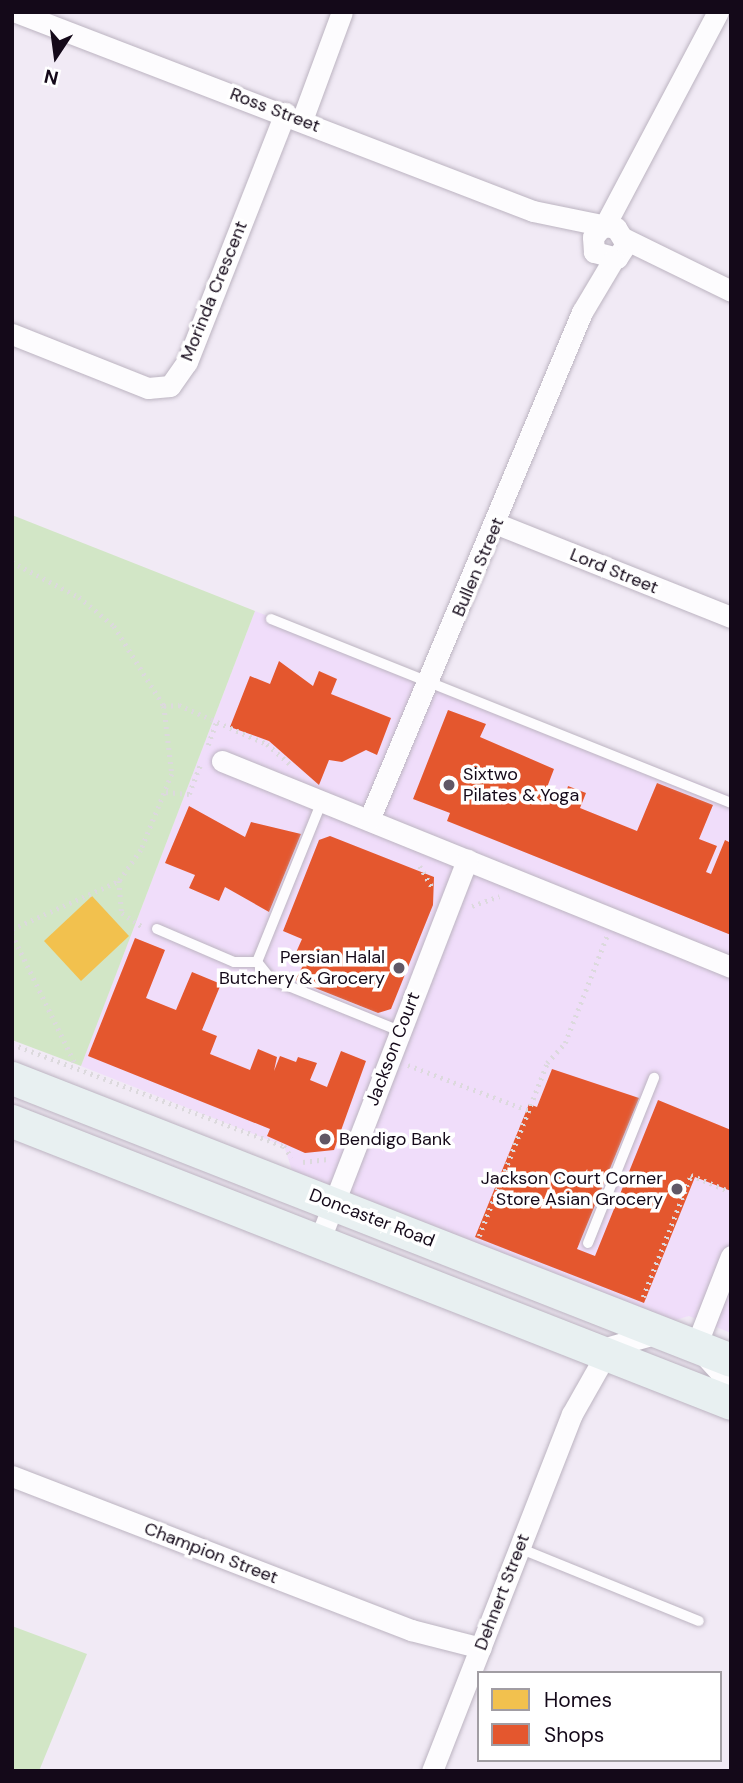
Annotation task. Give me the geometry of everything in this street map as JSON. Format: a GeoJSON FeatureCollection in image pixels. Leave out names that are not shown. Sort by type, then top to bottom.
{"type":"FeatureCollection","features":[{"type":"Feature","properties":{"kind":"main road","name":"Doncaster Road"},"geometry":{"type":"LineString","coordinates":[[12,1078],[731,1360]]}},
{"type":"Feature","properties":{"kind":"main road"},"geometry":{"type":"LineString","coordinates":[[12,1121],[320,1239],[731,1403]]}},
{"type":"Feature","properties":{"kind":"street","name":"Ross Street"},"geometry":{"type":"LineString","coordinates":[[16,12],[293,116],[731,291]]}},
{"type":"Feature","properties":{"kind":"street","name":"Morinda Crescent"},"geometry":{"type":"LineString","coordinates":[[12,334],[148,388],[170,386],[187,362],[293,116],[342,12]]}},
{"type":"Feature","properties":{"kind":"street","name":"Bullen Street"},"geometry":{"type":"LineString","coordinates":[[369,820],[496,524],[641,166],[718,12]]}},
{"type":"Feature","properties":{"kind":"street","name":"Lord Street"},"geometry":{"type":"LineString","coordinates":[[496,524],[731,617]]}},
{"type":"Feature","properties":{"kind":"street"},"geometry":{"type":"LineString","coordinates":[[222,761],[731,967]]}},
{"type":"Feature","properties":{"kind":"street","name":"Jackson Court"},"geometry":{"type":"LineString","coordinates":[[320,1239],[467,860]]}},
{"type":"Feature","properties":{"kind":"street"},"geometry":{"type":"LineString","coordinates":[[731,1256],[696,1346],[731,1384]]}},
{"type":"Feature","properties":{"kind":"street"},"geometry":{"type":"LineString","coordinates":[[601,1352],[662,1332]]}},
{"type":"Feature","properties":{"kind":"street","name":"Dehnert Street"},"geometry":{"type":"LineString","coordinates":[[432,1771],[572,1414],[585,1362],[601,1352]]}},
{"type":"Feature","properties":{"kind":"street","name":"Champion Street"},"geometry":{"type":"LineString","coordinates":[[12,1476],[478,1656]]}},
{"type":"Feature","properties":{"kind":"lane"},"geometry":{"type":"LineString","coordinates":[[271,620],[731,803]]}},
{"type":"Feature","properties":{"kind":"lane"},"geometry":{"type":"LineString","coordinates":[[257,962],[322,801]]}},
{"type":"Feature","properties":{"kind":"lane"},"geometry":{"type":"LineString","coordinates":[[157,929],[234,962],[257,962]]}},
{"type":"Feature","properties":{"kind":"lane"},"geometry":{"type":"LineString","coordinates":[[257,962],[271,979],[400,1031]]}},
{"type":"Feature","properties":{"kind":"lane"},"geometry":{"type":"LineString","coordinates":[[587,1243],[654,1078]]}},
{"type":"Feature","properties":{"kind":"lane"},"geometry":{"type":"LineString","coordinates":[[519,1548],[699,1621]]}},
{"type":"Feature","properties":{"kind":"path"},"geometry":{"type":"LineString","coordinates":[[12,562],[79,597],[131,646],[153,680],[172,736],[166,792],[131,870],[119,881],[12,929]]}},
{"type":"Feature","properties":{"kind":"path"},"geometry":{"type":"LineString","coordinates":[[166,792],[189,794],[216,723]]}},
{"type":"Feature","properties":{"kind":"path"},"geometry":{"type":"LineString","coordinates":[[448,908],[463,915],[480,899],[500,895],[507,876]]}},
{"type":"Feature","properties":{"kind":"path"},"geometry":{"type":"LineString","coordinates":[[119,881],[122,913],[138,927],[157,929]]}},
{"type":"Feature","properties":{"kind":"path"},"geometry":{"type":"LineString","coordinates":[[479,1236],[547,1063],[565,1042],[614,919]]}},
{"type":"Feature","properties":{"kind":"path"},"geometry":{"type":"LineString","coordinates":[[12,934],[77,1066]]}},
{"type":"Feature","properties":{"kind":"path"},"geometry":{"type":"LineString","coordinates":[[12,1044],[77,1066],[284,1146],[295,1161],[327,1161],[332,1149]]}},
{"type":"Feature","properties":{"kind":"path"},"geometry":{"type":"LineString","coordinates":[[390,1058],[528,1110]]}},
{"type":"Feature","properties":{"kind":"path"},"geometry":{"type":"LineString","coordinates":[[642,1300],[691,1175],[731,1192]]}},
{"type":"Feature","properties":{"kind":"shaded area"},"geometry":{"type":"Polygon","coordinates":[[[255,611],[731,796],[731,1333],[689,1316],[672,1321],[293,1173],[284,1146],[81,1066],[255,611]]]}},
{"type":"Feature","properties":{"kind":"green space"},"geometry":{"type":"Polygon","coordinates":[[[12,515],[255,611],[81,1066],[12,1040],[12,515]]]}},
{"type":"Feature","properties":{"kind":"green space"},"geometry":{"type":"Polygon","coordinates":[[[12,1626],[87,1654],[39,1771],[12,1771],[12,1626]]]}},
{"type":"Feature","properties":{"kind":"building: Homes"},"geometry":{"type":"Polygon","coordinates":[[[92,896],[129,936],[81,981],[44,941],[92,896]]]}},
{"type":"Feature","properties":{"kind":"building: Shops"},"geometry":{"type":"Polygon","coordinates":[[[279,661],[313,686],[319,671],[337,679],[331,694],[391,718],[377,755],[366,750],[342,762],[329,760],[319,785],[269,741],[230,727],[250,676],[270,684],[279,661]]]}},
{"type":"Feature","properties":{"kind":"building: Shops"},"geometry":{"type":"Polygon","coordinates":[[[448,710],[486,724],[480,737],[554,769],[546,790],[565,797],[568,786],[586,793],[580,808],[637,831],[657,783],[713,805],[699,839],[717,846],[706,872],[711,874],[725,840],[731,843],[731,935],[447,821],[450,813],[413,799],[448,710]]]}},
{"type":"Feature","properties":{"kind":"building: Shops"},"geometry":{"type":"Polygon","coordinates":[[[189,806],[245,837],[251,822],[301,834],[269,912],[225,887],[219,901],[189,888],[195,875],[165,863],[189,806]]]}},
{"type":"Feature","properties":{"kind":"building: Shops"},"geometry":{"type":"Polygon","coordinates":[[[330,836],[434,877],[433,905],[391,1009],[378,1013],[295,980],[305,962],[294,957],[302,939],[283,931],[319,840],[330,836]]]}},
{"type":"Feature","properties":{"kind":"building: Shops"},"geometry":{"type":"Polygon","coordinates":[[[135,938],[165,950],[146,998],[176,1010],[192,972],[221,984],[202,1030],[217,1036],[210,1054],[250,1070],[258,1049],[277,1057],[274,1071],[280,1056],[296,1062],[298,1057],[317,1063],[310,1080],[327,1087],[341,1051],[366,1061],[334,1150],[305,1153],[267,1136],[270,1129],[88,1056],[135,938]]]}},
{"type":"Feature","properties":{"kind":"building: Shops"},"geometry":{"type":"Polygon","coordinates":[[[552,1069],[639,1098],[577,1249],[595,1256],[658,1100],[731,1130],[731,1191],[695,1177],[644,1303],[475,1237],[529,1104],[537,1107],[552,1069]]]}},
{"type":"Feature","properties":{"kind":"place","name":"Sixtwo Pilates & Yoga"},"geometry":{"type":"Point","coordinates":[449,785]}},
{"type":"Feature","properties":{"kind":"place","name":"Persian Halal Butchery & Grocery"},"geometry":{"type":"Point","coordinates":[399,968]}},
{"type":"Feature","properties":{"kind":"place","name":"Bendigo Bank"},"geometry":{"type":"Point","coordinates":[325,1139]}},
{"type":"Feature","properties":{"kind":"place","name":"Jackson Court Corner Store Asian Grocery"},"geometry":{"type":"Point","coordinates":[677,1189]}}]}
